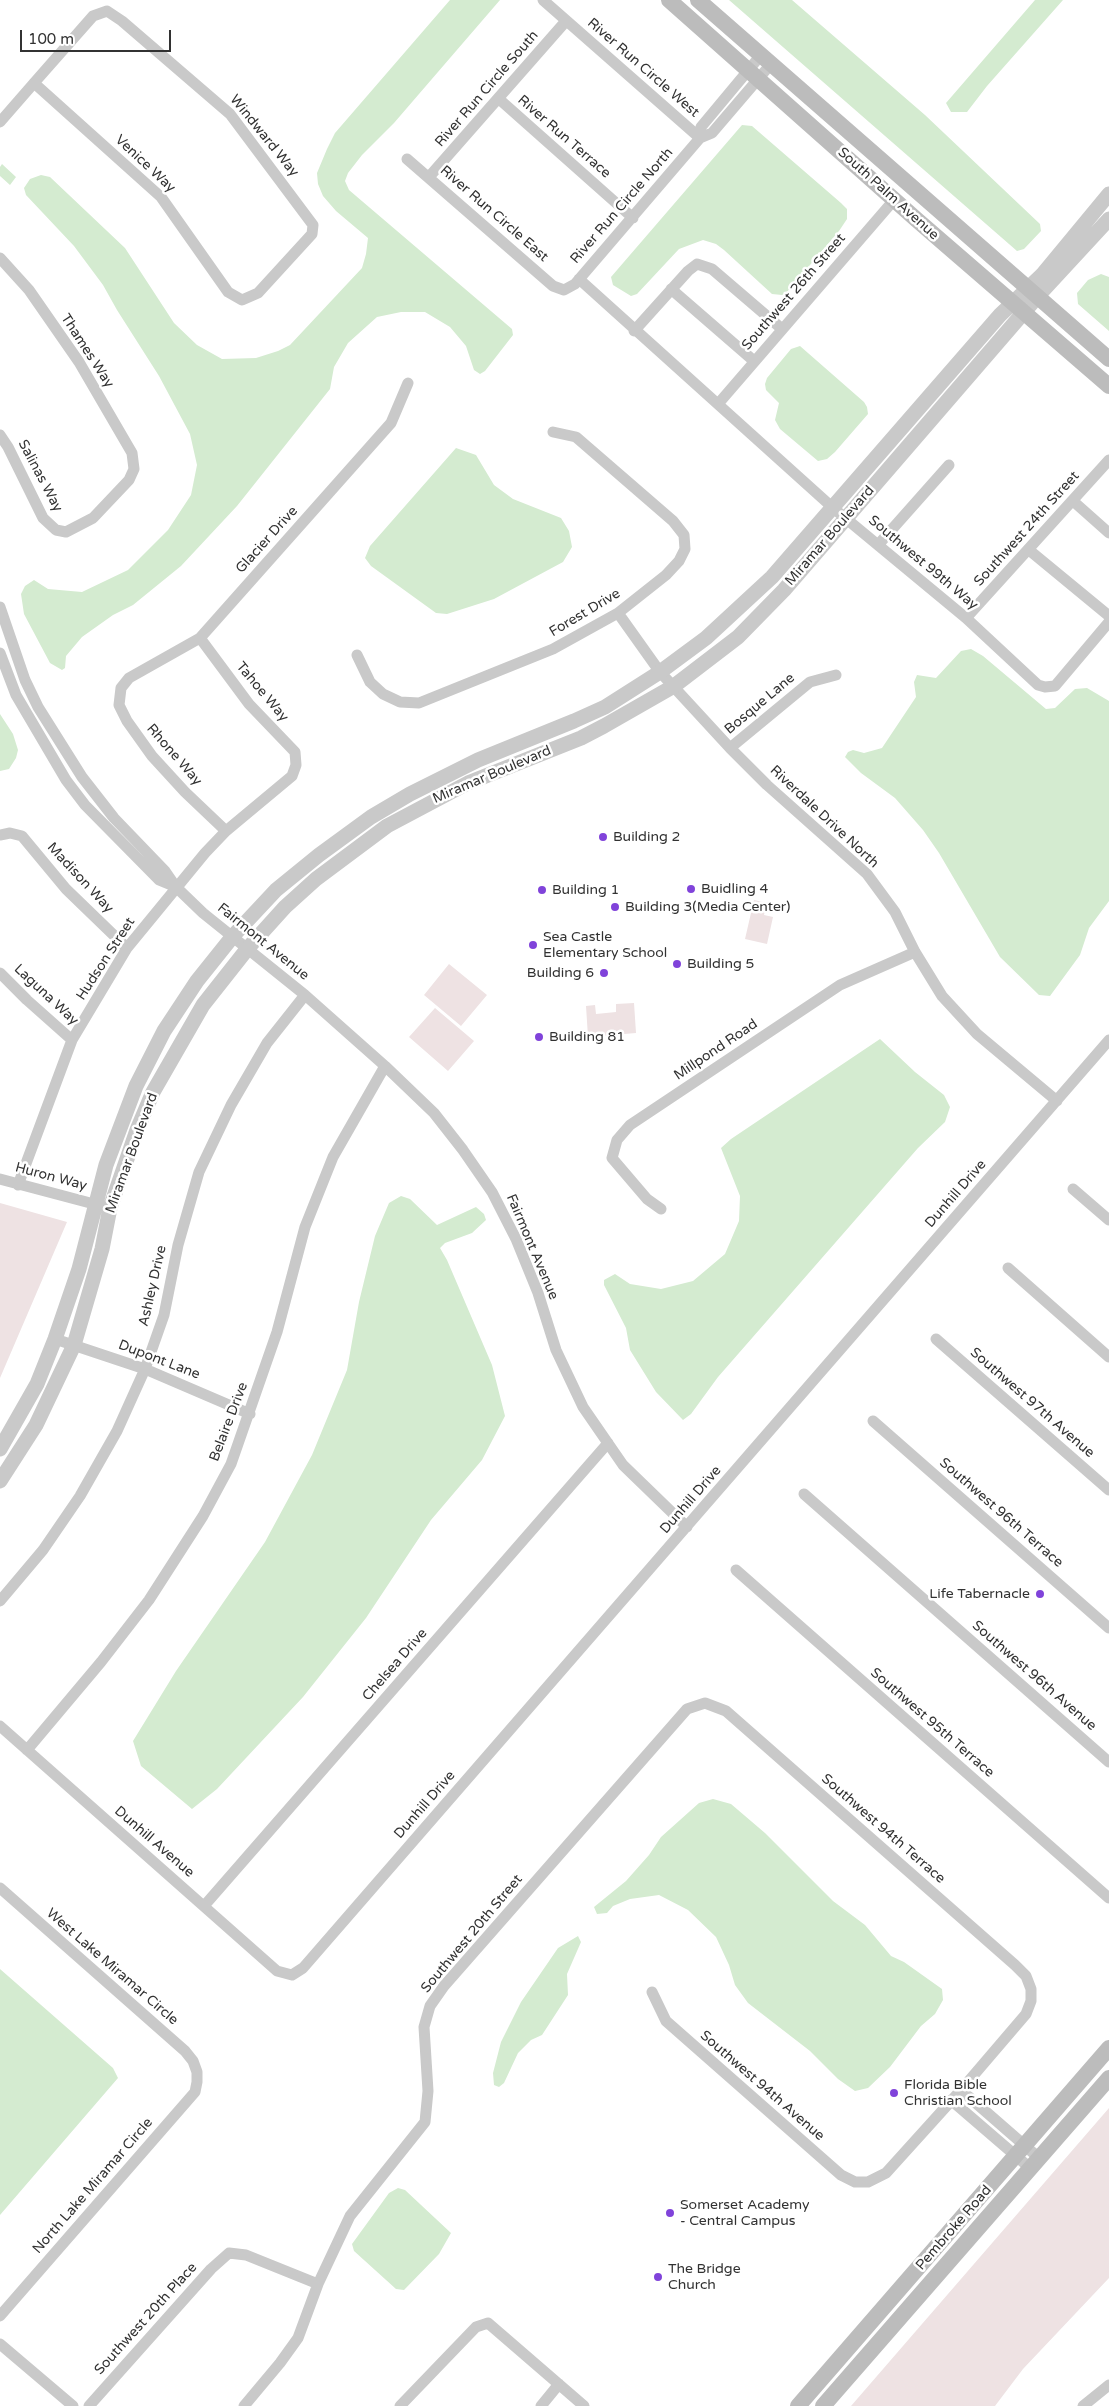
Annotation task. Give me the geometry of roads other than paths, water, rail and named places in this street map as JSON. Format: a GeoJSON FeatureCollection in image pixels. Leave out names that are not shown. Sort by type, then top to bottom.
{"type":"FeatureCollection","features":[{"type":"Feature","properties":{"kind":"main road","name":"South Palm Avenue"},"geometry":{"type":"LineString","coordinates":[[669,0],[894,200],[1109,386]]}},
{"type":"Feature","properties":{"kind":"main road","name":"South Palm Avenue"},"geometry":{"type":"LineString","coordinates":[[698,0],[1109,359]]}},
{"type":"Feature","properties":{"kind":"main road","name":"Pembroke Road"},"geometry":{"type":"LineString","coordinates":[[798,2406],[1109,2048]]}},
{"type":"Feature","properties":{"kind":"main road","name":"Pembroke Road"},"geometry":{"type":"LineString","coordinates":[[823,2406],[1109,2078]]}},
{"type":"Feature","properties":{"kind":"street","name":"River Run Circle West"},"geometry":{"type":"LineString","coordinates":[[543,0],[700,138]]}},
{"type":"Feature","properties":{"kind":"street","name":"Windward Way"},"geometry":{"type":"LineString","coordinates":[[34,83],[93,16],[107,11],[122,21],[230,114],[313,225],[312,234],[258,293],[242,300]]}},
{"type":"Feature","properties":{"kind":"street","name":"River Run Circle South"},"geometry":{"type":"LineString","coordinates":[[429,177],[566,21]]}},
{"type":"Feature","properties":{"kind":"street","name":"River Run Circle North"},"geometry":{"type":"LineString","coordinates":[[564,290],[579,279],[633,218],[700,138],[702,127],[754,74],[766,59]]}},
{"type":"Feature","properties":{"kind":"street"},"geometry":{"type":"LineString","coordinates":[[0,122],[34,83]]}},
{"type":"Feature","properties":{"kind":"street","name":"Venice Way"},"geometry":{"type":"LineString","coordinates":[[34,83],[160,197],[228,292],[242,300]]}},
{"type":"Feature","properties":{"kind":"street","name":"River Run Terrace"},"geometry":{"type":"LineString","coordinates":[[499,99],[633,218]]}},
{"type":"Feature","properties":{"kind":"street","name":"River Run Circle East"},"geometry":{"type":"LineString","coordinates":[[407,159],[553,286],[564,290]]}},
{"type":"Feature","properties":{"kind":"street"},"geometry":{"type":"LineString","coordinates":[[1033,292],[1042,275],[1109,194]]}},
{"type":"Feature","properties":{"kind":"street","name":"Southwest 26th Street"},"geometry":{"type":"LineString","coordinates":[[718,404],[894,200]]}},
{"type":"Feature","properties":{"kind":"street"},"geometry":{"type":"LineString","coordinates":[[1019,307],[1109,220]]}},
{"type":"Feature","properties":{"kind":"street","name":"Thames Way"},"geometry":{"type":"LineString","coordinates":[[0,258],[29,290],[80,362],[132,454],[134,468],[129,480],[93,518],[66,532],[56,530]]}},
{"type":"Feature","properties":{"kind":"street"},"geometry":{"type":"LineString","coordinates":[[634,330],[688,271],[697,264],[712,269],[782,329]]}},
{"type":"Feature","properties":{"kind":"street","name":"Southwest 99th Way"},"geometry":{"type":"LineString","coordinates":[[579,279],[832,507],[966,618],[1038,685],[1045,688],[1055,686],[1109,622]]}},
{"type":"Feature","properties":{"kind":"street"},"geometry":{"type":"LineString","coordinates":[[671,289],[754,361]]}},
{"type":"Feature","properties":{"kind":"street","name":"Miramar Boulevard"},"geometry":{"type":"LineString","coordinates":[[0,1449],[37,1384],[55,1339],[79,1269],[94,1204],[121,1122],[140,1078],[164,1031],[197,981],[233,936],[276,890],[319,854],[371,817],[410,794],[478,760],[574,721],[605,706],[660,672],[706,638],[756,593],[832,507],[1019,307]]}},
{"type":"Feature","properties":{"kind":"street","name":"Miramar Boulevard"},"geometry":{"type":"LineString","coordinates":[[0,1481],[36,1425],[74,1345],[102,1248],[110,1208],[137,1130],[153,1092],[203,1005],[248,948],[285,907],[316,879],[387,826],[468,783],[581,738],[674,686],[738,637],[762,613],[846,519],[1019,307]]}},
{"type":"Feature","properties":{"kind":"street","name":"Glacier Drive"},"geometry":{"type":"LineString","coordinates":[[121,688],[129,678],[200,638],[391,423],[408,383]]}},
{"type":"Feature","properties":{"kind":"street","name":"Forest Drive"},"geometry":{"type":"LineString","coordinates":[[357,654],[370,682],[383,694],[400,702],[419,703],[553,649],[618,613],[666,575],[679,561],[685,548],[684,535],[673,521],[576,437],[553,432]]}},
{"type":"Feature","properties":{"kind":"street","name":"Salinas Way"},"geometry":{"type":"LineString","coordinates":[[0,435],[8,447],[43,518],[56,530]]}},
{"type":"Feature","properties":{"kind":"street","name":"Southwest 24th Street"},"geometry":{"type":"LineString","coordinates":[[966,618],[1109,460]]}},
{"type":"Feature","properties":{"kind":"street"},"geometry":{"type":"LineString","coordinates":[[878,544],[949,465]]}},
{"type":"Feature","properties":{"kind":"street"},"geometry":{"type":"LineString","coordinates":[[1073,501],[1109,533]]}},
{"type":"Feature","properties":{"kind":"street"},"geometry":{"type":"LineString","coordinates":[[1029,550],[1109,616]]}},
{"type":"Feature","properties":{"kind":"street","name":"Fairmont Avenue"},"geometry":{"type":"LineString","coordinates":[[0,608],[5,639],[38,707],[82,777],[114,818],[165,871],[176,887],[203,913],[305,995],[385,1066],[434,1113],[492,1192],[519,1248],[568,1378],[583,1407],[623,1465],[687,1527]]}},
{"type":"Feature","properties":{"kind":"street","name":"Riverdale Drive North"},"geometry":{"type":"LineString","coordinates":[[618,613],[660,672],[730,748],[767,785],[867,874],[895,912],[915,952],[942,996],[977,1034],[1056,1100]]}},
{"type":"Feature","properties":{"kind":"street","name":"Tahoe Way"},"geometry":{"type":"LineString","coordinates":[[200,638],[249,704],[295,752],[296,765]]}},
{"type":"Feature","properties":{"kind":"street","name":"Fairmont Avenue"},"geometry":{"type":"LineString","coordinates":[[0,653],[16,696],[66,780],[85,805],[159,880],[176,887]]}},
{"type":"Feature","properties":{"kind":"street","name":"Bosque Lane"},"geometry":{"type":"LineString","coordinates":[[730,748],[810,682],[836,675]]}},
{"type":"Feature","properties":{"kind":"street","name":"Rhone Way"},"geometry":{"type":"LineString","coordinates":[[121,688],[119,705],[127,721],[152,756],[185,792],[226,831]]}},
{"type":"Feature","properties":{"kind":"street","name":"Hudson Street"},"geometry":{"type":"LineString","coordinates":[[18,1185],[72,1040],[128,948],[176,887],[226,831],[292,776],[296,765]]}},
{"type":"Feature","properties":{"kind":"street","name":"Madison Way"},"geometry":{"type":"LineString","coordinates":[[5,834],[22,836],[66,889],[128,948]]}},
{"type":"Feature","properties":{"kind":"street","name":"Millpond Road"},"geometry":{"type":"LineString","coordinates":[[661,1209],[647,1199],[612,1158],[617,1140],[630,1125],[840,985],[864,972],[915,952]]}},
{"type":"Feature","properties":{"kind":"street","name":"Laguna Way"},"geometry":{"type":"LineString","coordinates":[[0,972],[27,1000],[72,1040]]}},
{"type":"Feature","properties":{"kind":"street","name":"Ashley Drive"},"geometry":{"type":"LineString","coordinates":[[0,1601],[43,1550],[80,1496],[117,1431],[145,1370],[164,1315],[178,1245],[199,1172],[232,1105],[267,1043],[305,995]]}},
{"type":"Feature","properties":{"kind":"street","name":"Dunhill Drive"},"geometry":{"type":"LineString","coordinates":[[292,1975],[303,1968],[1109,1040]]}},
{"type":"Feature","properties":{"kind":"street","name":"Belaire Drive"},"geometry":{"type":"LineString","coordinates":[[27,1750],[102,1662],[149,1600],[202,1516],[226,1473],[250,1414],[277,1332],[305,1227],[333,1157],[385,1066]]}},
{"type":"Feature","properties":{"kind":"street","name":"Huron Way"},"geometry":{"type":"LineString","coordinates":[[0,1179],[94,1204]]}},
{"type":"Feature","properties":{"kind":"street"},"geometry":{"type":"LineString","coordinates":[[1073,1188],[1109,1220]]}},
{"type":"Feature","properties":{"kind":"street"},"geometry":{"type":"LineString","coordinates":[[1008,1268],[1109,1356]]}},
{"type":"Feature","properties":{"kind":"street","name":"Dupont Lane"},"geometry":{"type":"LineString","coordinates":[[55,1339],[145,1370],[250,1414]]}},
{"type":"Feature","properties":{"kind":"street","name":"Southwest 97th Avenue"},"geometry":{"type":"LineString","coordinates":[[936,1339],[1109,1490]]}},
{"type":"Feature","properties":{"kind":"street","name":"Southwest 96th Terrace"},"geometry":{"type":"LineString","coordinates":[[873,1420],[1109,1628]]}},
{"type":"Feature","properties":{"kind":"street","name":"Chelsea Drive"},"geometry":{"type":"LineString","coordinates":[[204,1906],[608,1443]]}},
{"type":"Feature","properties":{"kind":"street","name":"Southwest 96th Avenue"},"geometry":{"type":"LineString","coordinates":[[804,1494],[1109,1762]]}},
{"type":"Feature","properties":{"kind":"street","name":"Southwest 95th Terrace"},"geometry":{"type":"LineString","coordinates":[[736,1570],[1109,1898]]}},
{"type":"Feature","properties":{"kind":"street","name":"Southwest 94th Terrace"},"geometry":{"type":"LineString","coordinates":[[705,1704],[726,1711],[1026,1976],[1031,1988],[1031,2001],[1026,2014],[961,2090]]}},
{"type":"Feature","properties":{"kind":"street","name":"Southwest 20th Street"},"geometry":{"type":"LineString","coordinates":[[244,2406],[298,2338],[318,2284],[350,2216],[424,2122],[428,2091],[424,2027],[434,1999],[688,1709],[705,1704]]}},
{"type":"Feature","properties":{"kind":"street","name":"Dunhill Avenue"},"geometry":{"type":"LineString","coordinates":[[0,1726],[277,1972],[292,1975]]}},
{"type":"Feature","properties":{"kind":"street","name":"West Lake Miramar Circle"},"geometry":{"type":"LineString","coordinates":[[0,1888],[185,2051],[194,2061],[197,2072]]}},
{"type":"Feature","properties":{"kind":"street","name":"Southwest 94th Avenue"},"geometry":{"type":"LineString","coordinates":[[652,1992],[666,2021],[826,2162],[855,2182],[868,2182],[886,2173],[952,2100]]}},
{"type":"Feature","properties":{"kind":"street","name":"North Lake Miramar Circle"},"geometry":{"type":"LineString","coordinates":[[0,2316],[195,2092],[197,2072]]}},
{"type":"Feature","properties":{"kind":"street"},"geometry":{"type":"LineString","coordinates":[[1021,2151],[952,2100],[961,2090],[1034,2163]]}},
{"type":"Feature","properties":{"kind":"street","name":"Southwest 20th Place"},"geometry":{"type":"LineString","coordinates":[[89,2406],[211,2269],[229,2253],[246,2255],[318,2284]]}},
{"type":"Feature","properties":{"kind":"street"},"geometry":{"type":"LineString","coordinates":[[400,2406],[476,2327],[488,2324],[584,2406]]}},
{"type":"Feature","properties":{"kind":"street"},"geometry":{"type":"LineString","coordinates":[[0,2344],[73,2406]]}},
{"type":"Feature","properties":{"kind":"street"},"geometry":{"type":"LineString","coordinates":[[541,2406],[559,2384]]}},
{"type":"Feature","properties":{"kind":"street"},"geometry":{"type":"LineString","coordinates":[[1083,2406],[1109,2385]]}},
{"type":"Feature","properties":{"kind":"place","name":"Building 2"},"geometry":{"type":"Point","coordinates":[603,837]}},
{"type":"Feature","properties":{"kind":"place","name":"Buidling 4"},"geometry":{"type":"Point","coordinates":[691,889]}},
{"type":"Feature","properties":{"kind":"place","name":"Building 1"},"geometry":{"type":"Point","coordinates":[542,890]}},
{"type":"Feature","properties":{"kind":"place","name":"Building 3(Media Center)"},"geometry":{"type":"Point","coordinates":[615,907]}},
{"type":"Feature","properties":{"kind":"place","name":"Sea Castle Elementary School"},"geometry":{"type":"Point","coordinates":[533,945]}},
{"type":"Feature","properties":{"kind":"place","name":"Building 5"},"geometry":{"type":"Point","coordinates":[677,964]}},
{"type":"Feature","properties":{"kind":"place","name":"Building 6"},"geometry":{"type":"Point","coordinates":[604,973]}},
{"type":"Feature","properties":{"kind":"place","name":"Building 81"},"geometry":{"type":"Point","coordinates":[539,1037]}},
{"type":"Feature","properties":{"kind":"place","name":"Life Tabernacle"},"geometry":{"type":"Point","coordinates":[1040,1594]}},
{"type":"Feature","properties":{"kind":"place","name":"Florida Bible Christian School"},"geometry":{"type":"Point","coordinates":[894,2093]}},
{"type":"Feature","properties":{"kind":"place","name":"Somerset Academy - Central Campus"},"geometry":{"type":"Point","coordinates":[670,2213]}},
{"type":"Feature","properties":{"kind":"place","name":"The Bridge Church"},"geometry":{"type":"Point","coordinates":[658,2277]}}]}
